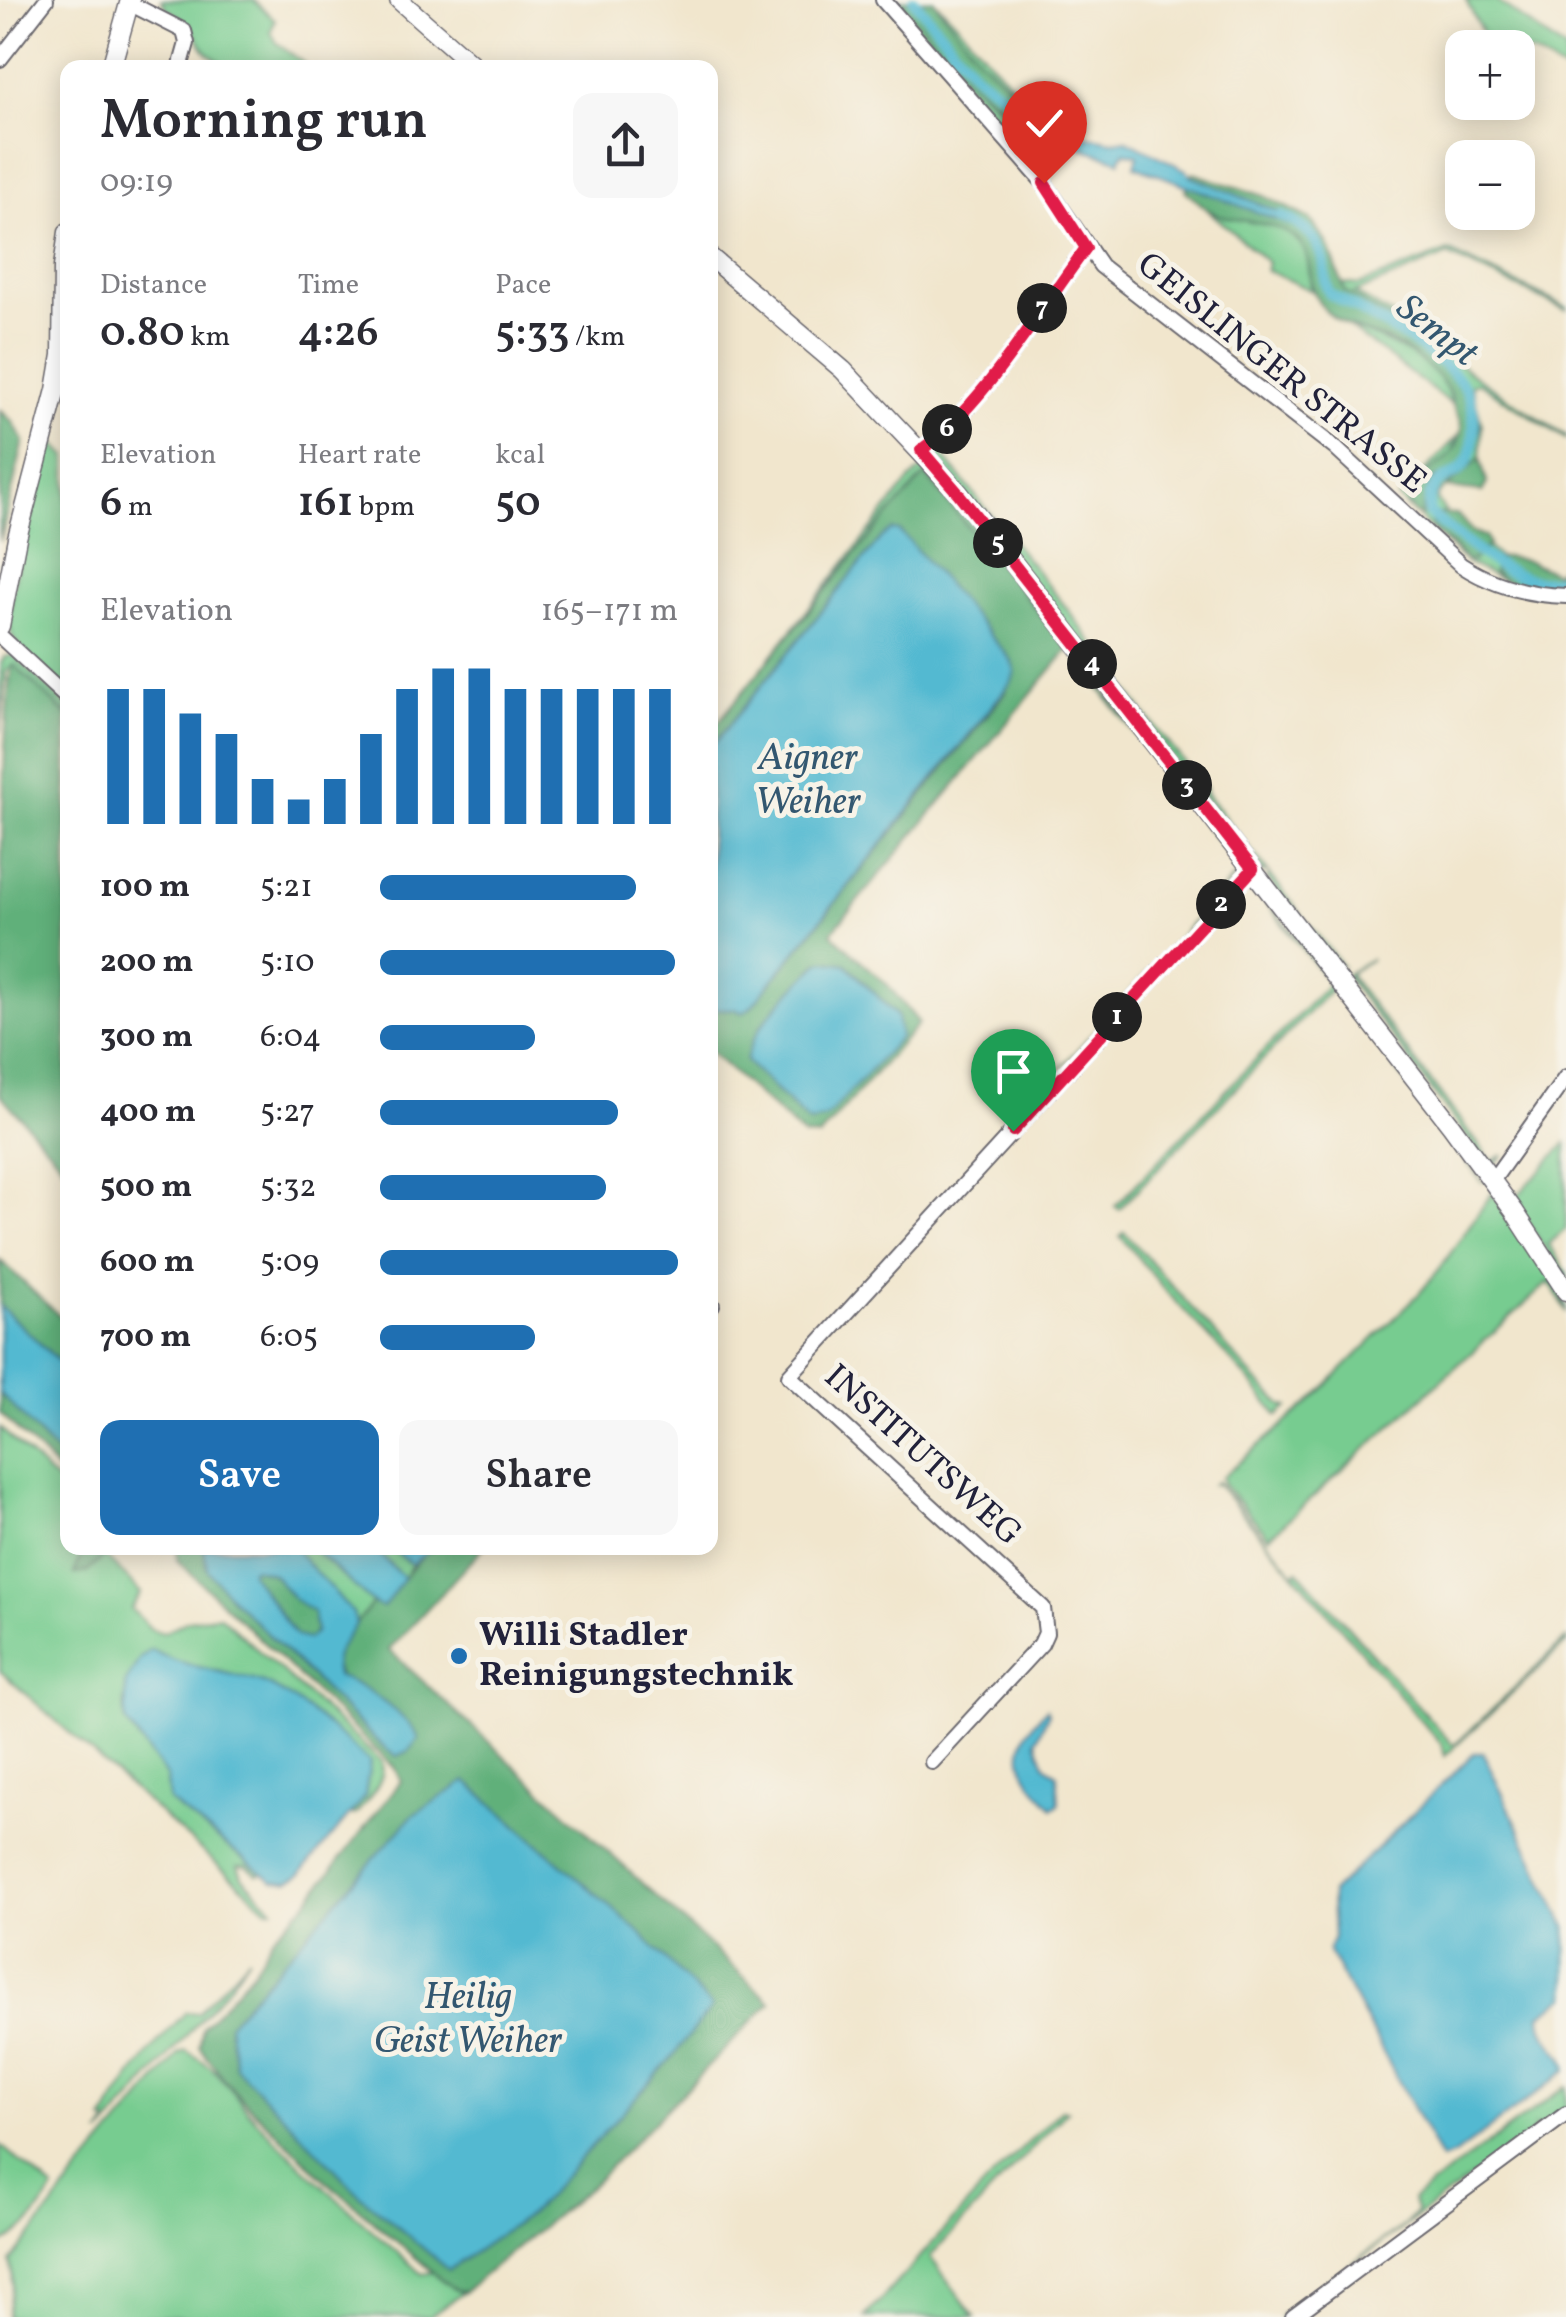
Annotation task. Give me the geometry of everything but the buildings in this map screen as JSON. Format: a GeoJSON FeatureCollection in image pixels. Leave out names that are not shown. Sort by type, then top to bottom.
{"type":"FeatureCollection","features":[{"type":"Feature","properties":{"kind":"main road"},"geometry":{"type":"LineString","coordinates":[[400,0],[467,60]]}},
{"type":"Feature","properties":{"kind":"main road"},"geometry":{"type":"LineString","coordinates":[[113,60],[130,2]]}},
{"type":"Feature","properties":{"kind":"main road"},"geometry":{"type":"LineString","coordinates":[[718,264],[805,335],[921,450],[958,493],[1492,1181],[1566,1291]]}},
{"type":"Feature","properties":{"kind":"main road"},"geometry":{"type":"LineString","coordinates":[[0,626],[17,538],[60,367]]}},
{"type":"Feature","properties":{"kind":"street"},"geometry":{"type":"LineString","coordinates":[[0,59],[46,0]]}},
{"type":"Feature","properties":{"kind":"street","name":"GEISLINGER STRASSE"},"geometry":{"type":"LineString","coordinates":[[883,0],[1044,183],[1086,248],[1120,283],[1335,448],[1462,565],[1479,576],[1509,586],[1566,596]]}},
{"type":"Feature","properties":{"kind":"street"},"geometry":{"type":"LineString","coordinates":[[130,2],[184,31],[187,44],[182,60]]}},
{"type":"Feature","properties":{"kind":"street"},"geometry":{"type":"LineString","coordinates":[[921,450],[972,401],[1086,248]]}},
{"type":"Feature","properties":{"kind":"street"},"geometry":{"type":"LineString","coordinates":[[0,636],[60,692]]}},
{"type":"Feature","properties":{"kind":"street","name":"INSTITUTSWEG"},"geometry":{"type":"LineString","coordinates":[[932,1762],[1041,1644],[1046,1633],[1043,1608],[789,1376],[1253,869]]}},
{"type":"Feature","properties":{"kind":"street"},"geometry":{"type":"LineString","coordinates":[[1492,1181],[1566,1076]]}},
{"type":"Feature","properties":{"kind":"street"},"geometry":{"type":"LineString","coordinates":[[1293,2317],[1566,2114]]}},
{"type":"Feature","properties":{"kind":"green space"},"geometry":{"type":"Polygon","coordinates":[[[161,0],[253,0],[275,20],[271,32],[277,43],[300,60],[218,60],[207,53],[188,23],[161,0]]]}},
{"type":"Feature","properties":{"kind":"green space"},"geometry":{"type":"Polygon","coordinates":[[[891,0],[904,3],[990,100],[1032,129],[1055,138],[1041,152],[1045,160],[1039,170],[891,0]]]}},
{"type":"Feature","properties":{"kind":"green space"},"geometry":{"type":"Polygon","coordinates":[[[899,0],[933,0],[980,59],[1032,107],[1029,128],[968,80],[899,0]]]}},
{"type":"Feature","properties":{"kind":"green space"},"geometry":{"type":"Polygon","coordinates":[[[933,0],[1014,86],[1052,110],[1073,114],[1069,131],[1031,114],[1032,107],[980,59],[933,0]]]}},
{"type":"Feature","properties":{"kind":"green space"},"geometry":{"type":"Polygon","coordinates":[[[1466,0],[1496,0],[1566,51],[1566,73],[1535,55],[1535,30],[1481,30],[1466,0]]]}},
{"type":"Feature","properties":{"kind":"green space"},"geometry":{"type":"Polygon","coordinates":[[[1193,173],[1264,196],[1310,219],[1328,244],[1345,292],[1429,342],[1463,391],[1480,424],[1475,448],[1450,475],[1430,479],[1421,517],[1413,512],[1406,497],[1420,479],[1447,457],[1459,439],[1460,421],[1444,384],[1402,348],[1347,326],[1328,313],[1315,294],[1306,254],[1295,238],[1274,227],[1208,210],[1185,190],[1193,173]]]}},
{"type":"Feature","properties":{"kind":"green space"},"geometry":{"type":"Polygon","coordinates":[[[1209,211],[1263,222],[1288,233],[1305,251],[1312,291],[1266,270],[1268,263],[1209,211]]]}},
{"type":"Feature","properties":{"kind":"green space"},"geometry":{"type":"Polygon","coordinates":[[[1448,251],[1566,307],[1448,255],[1355,293],[1422,333],[1472,374],[1566,436],[1479,383],[1471,385],[1482,424],[1480,458],[1438,494],[1437,500],[1447,514],[1435,514],[1434,530],[1472,560],[1487,547],[1500,558],[1502,580],[1468,564],[1398,498],[1459,435],[1451,455],[1412,484],[1423,498],[1430,479],[1450,475],[1470,406],[1428,342],[1345,292],[1342,283],[1359,285],[1448,251]]]}},
{"type":"Feature","properties":{"kind":"green space"},"geometry":{"type":"Polygon","coordinates":[[[1346,325],[1425,364],[1447,389],[1451,404],[1346,325]]]}},
{"type":"Feature","properties":{"kind":"green space"},"geometry":{"type":"Polygon","coordinates":[[[981,400],[939,451],[1066,607],[1342,966],[1336,965],[1267,878],[1267,871],[1263,873],[930,452],[981,400]]]}},
{"type":"Feature","properties":{"kind":"green space"},"geometry":{"type":"Polygon","coordinates":[[[0,410],[24,441],[0,542],[0,410]]]}},
{"type":"Feature","properties":{"kind":"green space"},"geometry":{"type":"Polygon","coordinates":[[[51,440],[60,449],[60,684],[12,636],[16,571],[51,440]]]}},
{"type":"Feature","properties":{"kind":"green space"},"geometry":{"type":"Polygon","coordinates":[[[1480,458],[1487,483],[1482,492],[1446,488],[1480,458]]]}},
{"type":"Feature","properties":{"kind":"green space"},"geometry":{"type":"Polygon","coordinates":[[[925,466],[1241,864],[1242,871],[1017,1116],[1239,872],[1069,649],[926,475],[877,528],[735,702],[925,466]]]}},
{"type":"Feature","properties":{"kind":"green space"},"geometry":{"type":"Polygon","coordinates":[[[925,475],[1069,649],[831,933],[888,985],[919,1023],[819,1137],[804,1136],[718,1059],[718,1009],[751,1007],[1006,692],[1011,660],[900,531],[882,537],[718,739],[718,722],[925,475]],[[825,961],[818,963],[761,1026],[897,1016],[846,964],[825,961]]]}},
{"type":"Feature","properties":{"kind":"green space"},"geometry":{"type":"Polygon","coordinates":[[[1435,514],[1457,514],[1472,531],[1486,537],[1489,545],[1472,561],[1465,561],[1434,529],[1431,523],[1435,514]]]}},
{"type":"Feature","properties":{"kind":"green space"},"geometry":{"type":"Polygon","coordinates":[[[1498,558],[1529,561],[1555,573],[1566,564],[1566,587],[1548,589],[1508,582],[1493,572],[1498,558]]]}},
{"type":"Feature","properties":{"kind":"green space"},"geometry":{"type":"Polygon","coordinates":[[[13,655],[60,699],[60,708],[13,664],[6,672],[0,732],[4,657],[13,655]]]}},
{"type":"Feature","properties":{"kind":"green space"},"geometry":{"type":"Polygon","coordinates":[[[13,664],[60,708],[60,1162],[0,1094],[3,796],[13,664]]]}},
{"type":"Feature","properties":{"kind":"green space"},"geometry":{"type":"Polygon","coordinates":[[[1251,883],[1344,993],[1483,1183],[1333,987],[1119,1209],[1115,1206],[1329,983],[1251,883]]]}},
{"type":"Feature","properties":{"kind":"green space"},"geometry":{"type":"Polygon","coordinates":[[[1371,959],[1350,976],[1489,1158],[1503,1155],[1496,1163],[1484,1160],[1345,975],[1371,959]]]}},
{"type":"Feature","properties":{"kind":"green space"},"geometry":{"type":"Polygon","coordinates":[[[1566,1143],[1566,1229],[1549,1244],[1566,1272],[1566,1281],[1501,1182],[1516,1197],[1566,1143]]]}},
{"type":"Feature","properties":{"kind":"green space"},"geometry":{"type":"Polygon","coordinates":[[[1492,1193],[1547,1268],[1566,1310],[1549,1282],[1269,1537],[1224,1485],[1222,1477],[1308,1404],[1418,1295],[1492,1193]]]}},
{"type":"Feature","properties":{"kind":"green space"},"geometry":{"type":"Polygon","coordinates":[[[1124,1232],[1256,1380],[1288,1407],[1278,1416],[1165,1290],[1120,1236],[1124,1232]]]}},
{"type":"Feature","properties":{"kind":"green space"},"geometry":{"type":"Polygon","coordinates":[[[0,1260],[60,1316],[60,1362],[0,1306],[0,1260]]]}},
{"type":"Feature","properties":{"kind":"green space"},"geometry":{"type":"Polygon","coordinates":[[[0,1393],[60,1457],[60,1473],[0,1413],[0,1393]]]}},
{"type":"Feature","properties":{"kind":"green space"},"geometry":{"type":"Polygon","coordinates":[[[0,1428],[60,1484],[60,1555],[82,1555],[75,1573],[87,1572],[105,1556],[141,1593],[131,1609],[151,1629],[163,1633],[188,1620],[219,1615],[382,1762],[382,1776],[356,1814],[350,1815],[365,1796],[370,1762],[280,1691],[219,1671],[176,1663],[151,1650],[124,1700],[126,1722],[167,1777],[169,1801],[262,1873],[258,1875],[247,1866],[238,1866],[242,1877],[273,1908],[267,1909],[0,1671],[0,1428]]]}},
{"type":"Feature","properties":{"kind":"green space"},"geometry":{"type":"Polygon","coordinates":[[[1217,1482],[1294,1573],[1298,1570],[1452,1744],[1566,1639],[1566,1643],[1445,1756],[1442,1745],[1214,1484],[1217,1482]]]}},
{"type":"Feature","properties":{"kind":"green space"},"geometry":{"type":"Polygon","coordinates":[[[82,1555],[105,1555],[87,1572],[74,1574],[82,1555]]]}},
{"type":"Feature","properties":{"kind":"green space","name":"Heilig Geist Weiher"},"geometry":{"type":"Polygon","coordinates":[[[177,1555],[205,1555],[207,1569],[230,1597],[385,1749],[343,1688],[334,1663],[335,1653],[373,1603],[383,1607],[423,1555],[477,1555],[389,1650],[771,2002],[594,2183],[464,2292],[443,2281],[324,2179],[235,2092],[199,2047],[203,2027],[253,1971],[272,1938],[306,1903],[401,1781],[394,1767],[177,1560],[177,1555]],[[711,2006],[449,2270],[531,2213],[667,2063],[711,2006]]]}},
{"type":"Feature","properties":{"kind":"green space"},"geometry":{"type":"Polygon","coordinates":[[[300,1555],[320,1555],[373,1603],[356,1624],[352,1613],[300,1555]]]}},
{"type":"Feature","properties":{"kind":"green space"},"geometry":{"type":"Polygon","coordinates":[[[380,1555],[399,1555],[412,1564],[404,1578],[380,1555]]]}},
{"type":"Feature","properties":{"kind":"green space"},"geometry":{"type":"Polygon","coordinates":[[[250,1569],[273,1574],[294,1599],[313,1612],[316,1632],[307,1639],[296,1636],[251,1574],[250,1569]]]}},
{"type":"Feature","properties":{"kind":"green space"},"geometry":{"type":"Polygon","coordinates":[[[249,1957],[228,1987],[100,2136],[109,2123],[104,2120],[112,2105],[152,2050],[186,2012],[198,2013],[249,1957]]]}},
{"type":"Feature","properties":{"kind":"green space"},"geometry":{"type":"Polygon","coordinates":[[[186,2051],[218,2074],[297,2161],[422,2274],[433,2272],[464,2292],[429,2317],[6,2317],[13,2285],[11,2262],[78,2174],[179,2054],[186,2051]]]}},
{"type":"Feature","properties":{"kind":"green space"},"geometry":{"type":"Polygon","coordinates":[[[1566,2086],[1566,2108],[1542,2127],[1535,2126],[1534,2132],[1279,2317],[1406,2224],[1417,2212],[1412,2200],[1566,2086]]]}},
{"type":"Feature","properties":{"kind":"green space"},"geometry":{"type":"Polygon","coordinates":[[[1061,2110],[1067,2111],[930,2257],[975,2317],[865,2317],[992,2178],[1061,2110]]]}},
{"type":"Feature","properties":{"kind":"green space"},"geometry":{"type":"Polygon","coordinates":[[[0,2145],[54,2190],[25,2228],[0,2244],[0,2145]]]}},
{"type":"Feature","properties":{"kind":"water"},"geometry":{"type":"Polygon","coordinates":[[[1028,112],[1073,133],[1127,140],[1186,170],[1192,177],[1294,218],[1290,225],[1135,166],[1138,155],[1124,152],[1120,161],[1047,136],[1022,120],[1028,112]]]}},
{"type":"Feature","properties":{"kind":"water","name":"Aigner Weiher"},"geometry":{"type":"Polygon","coordinates":[[[892,530],[899,531],[910,542],[1011,660],[1015,671],[1012,681],[751,1007],[743,1013],[718,1009],[718,739],[882,537],[892,530]]]}},
{"type":"Feature","properties":{"kind":"water"},"geometry":{"type":"Polygon","coordinates":[[[825,961],[846,964],[897,1016],[900,1037],[826,1118],[809,1123],[746,1061],[765,1020],[825,961]]]}},
{"type":"Feature","properties":{"kind":"water"},"geometry":{"type":"Polygon","coordinates":[[[0,1306],[60,1362],[60,1457],[0,1393],[0,1306]]]}},
{"type":"Feature","properties":{"kind":"water"},"geometry":{"type":"Polygon","coordinates":[[[205,1555],[300,1555],[353,1613],[356,1624],[337,1654],[336,1676],[383,1702],[405,1720],[419,1739],[397,1756],[385,1749],[230,1597],[207,1569],[205,1555]],[[251,1569],[296,1636],[307,1639],[316,1632],[313,1612],[294,1599],[273,1574],[251,1569]]]}},
{"type":"Feature","properties":{"kind":"water"},"geometry":{"type":"Polygon","coordinates":[[[320,1555],[380,1555],[404,1578],[383,1608],[320,1555]]]}},
{"type":"Feature","properties":{"kind":"water"},"geometry":{"type":"Polygon","coordinates":[[[399,1555],[424,1555],[412,1564],[399,1555]]]}},
{"type":"Feature","properties":{"kind":"water"},"geometry":{"type":"Polygon","coordinates":[[[151,1650],[275,1689],[318,1718],[370,1762],[365,1796],[300,1875],[288,1881],[273,1881],[169,1801],[167,1777],[126,1722],[125,1684],[140,1658],[151,1650]]]}},
{"type":"Feature","properties":{"kind":"water"},"geometry":{"type":"Polygon","coordinates":[[[1047,1709],[1049,1713],[1036,1740],[1045,1765],[1057,1774],[1059,1804],[1053,1808],[1031,1782],[1021,1759],[1025,1736],[1047,1709]]]}},
{"type":"Feature","properties":{"kind":"water"},"geometry":{"type":"Polygon","coordinates":[[[1474,1753],[1483,1753],[1566,1927],[1566,1997],[1541,2015],[1545,2033],[1562,2055],[1566,2071],[1453,2156],[1441,2160],[1328,1950],[1333,1937],[1331,1893],[1474,1753]]]}},
{"type":"Feature","properties":{"kind":"water","name":"Heilig Geist Weiher"},"geometry":{"type":"Polygon","coordinates":[[[466,1781],[635,1928],[712,2007],[667,2063],[531,2213],[449,2270],[361,2196],[235,2066],[228,2024],[412,1816],[466,1781]]]}},
{"type":"Feature","properties":{"kind":"waterway","name":"Sempt"},"geometry":{"type":"LineString","coordinates":[[914,0],[974,73],[1038,122]]}},
{"type":"Feature","properties":{"kind":"waterway","name":"Sempt"},"geometry":{"type":"LineString","coordinates":[[1281,216],[1305,230],[1317,243],[1330,294],[1427,352],[1459,380],[1468,394],[1474,423],[1471,454],[1464,466],[1432,490],[1429,513],[1475,550],[1512,572],[1549,581],[1566,577]]}},
{"type":"Feature","properties":{"kind":"place","name":"Willi Stadler Reinigungstechnik"},"geometry":{"type":"Point","coordinates":[459,1656]}},
{"type":"Feature","properties":{"kind":"route"},"geometry":{"type":"LineString","coordinates":[[1013,1131],[1253,869],[921,450],[972,401],[1086,248],[1044,183]]}}]}
